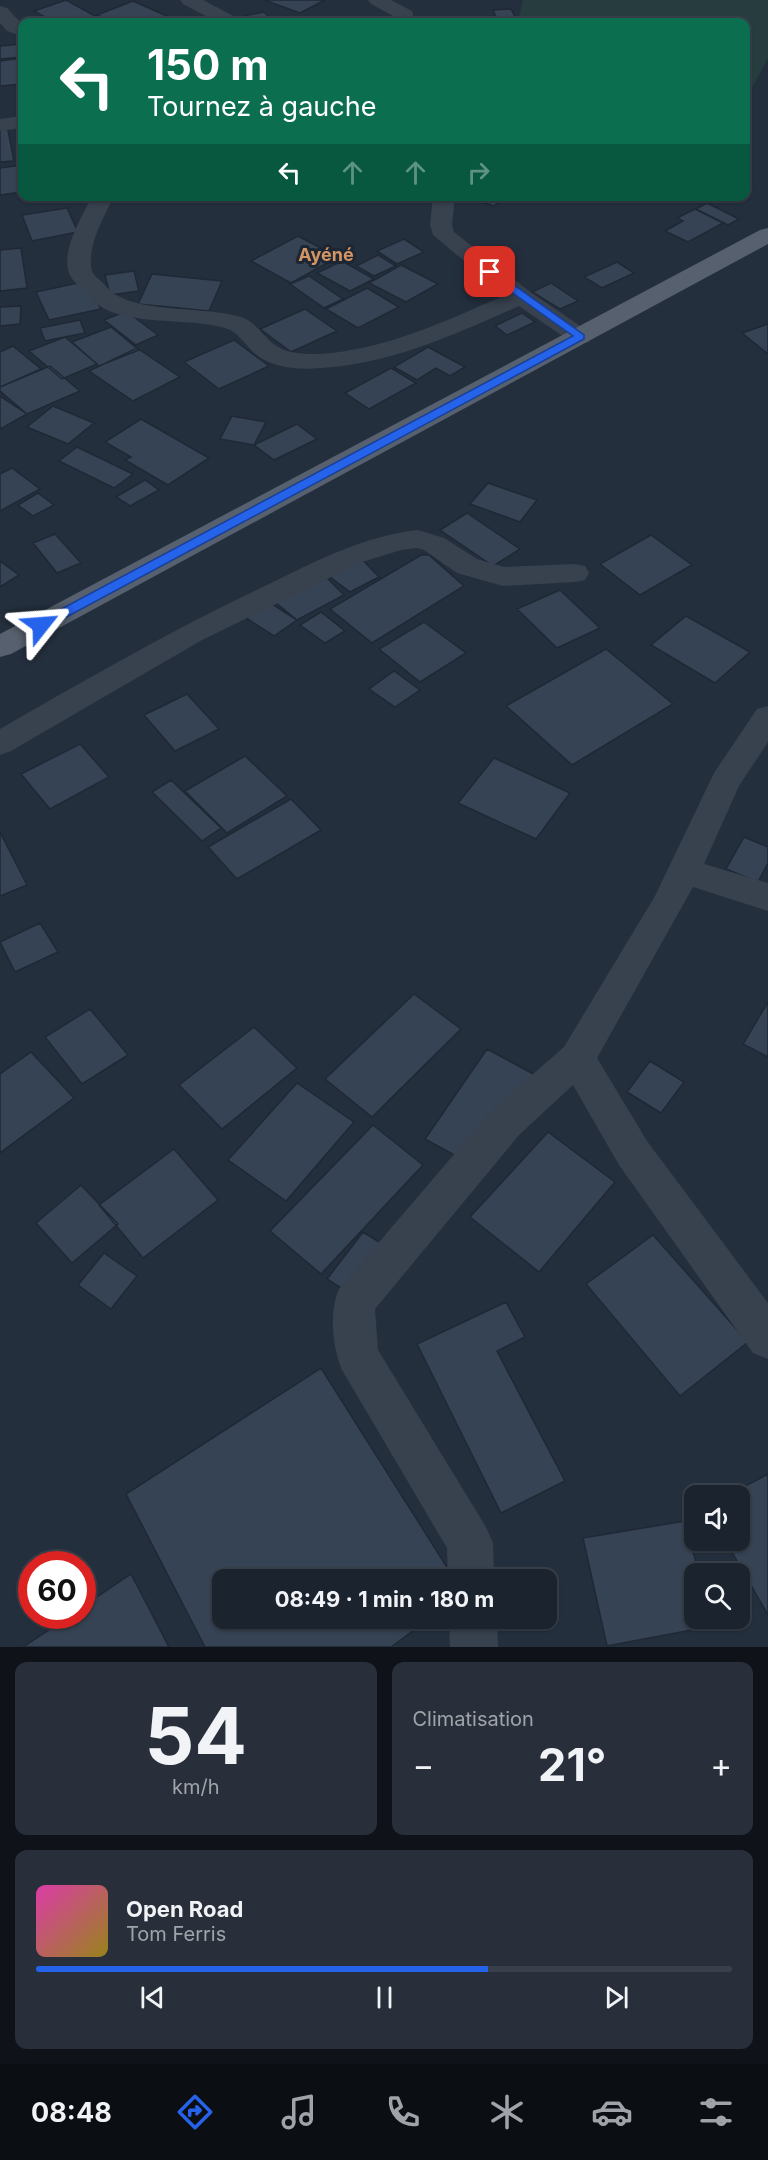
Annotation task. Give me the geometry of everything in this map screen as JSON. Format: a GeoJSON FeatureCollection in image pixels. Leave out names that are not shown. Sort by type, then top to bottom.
{"type":"FeatureCollection","features":[{"type":"Feature","properties":{"kind":"main road"},"geometry":{"type":"LineString","coordinates":[[0,647],[768,235]]}},
{"type":"Feature","properties":{"kind":"street"},"geometry":{"type":"LineString","coordinates":[[189,0],[223,18]]}},
{"type":"Feature","properties":{"kind":"street"},"geometry":{"type":"LineString","coordinates":[[377,0],[405,15],[405,18]]}},
{"type":"Feature","properties":{"kind":"street"},"geometry":{"type":"LineString","coordinates":[[0,12],[18,28]]}},
{"type":"Feature","properties":{"kind":"street"},"geometry":{"type":"LineString","coordinates":[[0,125],[18,123]]}},
{"type":"Feature","properties":{"kind":"street"},"geometry":{"type":"LineString","coordinates":[[101,201],[82,247],[80,262],[81,275],[107,300],[129,309],[204,316],[234,322],[248,331],[270,353],[289,360],[320,361],[362,355],[428,336],[521,296]]}},
{"type":"Feature","properties":{"kind":"street"},"geometry":{"type":"LineString","coordinates":[[443,201],[441,225],[444,236],[521,296],[580,337]]}},
{"type":"Feature","properties":{"kind":"street"},"geometry":{"type":"LineString","coordinates":[[0,743],[192,633],[352,555],[400,541],[418,539],[434,544],[467,566],[503,577],[575,573]]}},
{"type":"Feature","properties":{"kind":"street"},"geometry":{"type":"LineString","coordinates":[[471,1569],[470,1543],[357,1355],[354,1303],[505,1123],[577,1058],[669,902],[725,782],[768,717]]}},
{"type":"Feature","properties":{"kind":"street"},"geometry":{"type":"LineString","coordinates":[[684,871],[768,897]]}},
{"type":"Feature","properties":{"kind":"street"},"geometry":{"type":"LineString","coordinates":[[577,1058],[633,1154],[768,1338]]}},
{"type":"Feature","properties":{"kind":"street"},"geometry":{"type":"LineString","coordinates":[[473,1629],[474,1647]]}},
{"type":"Feature","properties":{"kind":"green space"},"geometry":{"type":"Polygon","coordinates":[[[523,0],[768,0],[768,58],[750,91],[750,18],[519,18],[523,0]]]}},
{"type":"Feature","properties":{"kind":"building"},"geometry":{"type":"Polygon","coordinates":[[[66,0],[95,16],[47,18],[34,11],[66,0]]]}},
{"type":"Feature","properties":{"kind":"building"},"geometry":{"type":"Polygon","coordinates":[[[264,0],[325,0],[300,13],[264,0]]]}},
{"type":"Feature","properties":{"kind":"building"},"geometry":{"type":"Polygon","coordinates":[[[133,1],[169,17],[104,18],[97,15],[133,1]]]}},
{"type":"Feature","properties":{"kind":"building"},"geometry":{"type":"Polygon","coordinates":[[[511,9],[516,18],[496,18],[493,10],[511,9]]]}},
{"type":"Feature","properties":{"kind":"building"},"geometry":{"type":"Polygon","coordinates":[[[264,12],[270,18],[246,18],[244,16],[264,12]]]}},
{"type":"Feature","properties":{"kind":"building"},"geometry":{"type":"Polygon","coordinates":[[[18,44],[18,57],[0,59],[0,46],[18,44]]]}},
{"type":"Feature","properties":{"kind":"building"},"geometry":{"type":"Polygon","coordinates":[[[18,59],[18,84],[0,86],[0,61],[18,59]]]}},
{"type":"Feature","properties":{"kind":"building"},"geometry":{"type":"Polygon","coordinates":[[[7,125],[14,161],[0,162],[0,126],[7,125]]]}},
{"type":"Feature","properties":{"kind":"building"},"geometry":{"type":"Polygon","coordinates":[[[18,166],[18,193],[0,195],[0,168],[18,166]]]}},
{"type":"Feature","properties":{"kind":"building"},"geometry":{"type":"Polygon","coordinates":[[[480,201],[500,201],[494,206],[480,201]]]}},
{"type":"Feature","properties":{"kind":"building"},"geometry":{"type":"Polygon","coordinates":[[[707,203],[739,219],[728,225],[696,209],[707,203]]]}},
{"type":"Feature","properties":{"kind":"building"},"geometry":{"type":"Polygon","coordinates":[[[67,208],[78,232],[32,241],[22,215],[67,208]]]}},
{"type":"Feature","properties":{"kind":"building"},"geometry":{"type":"Polygon","coordinates":[[[695,209],[723,223],[688,242],[665,231],[683,221],[677,218],[695,209]]]}},
{"type":"Feature","properties":{"kind":"building"},"geometry":{"type":"Polygon","coordinates":[[[298,236],[338,257],[291,283],[251,261],[298,236]]]}},
{"type":"Feature","properties":{"kind":"building"},"geometry":{"type":"Polygon","coordinates":[[[404,239],[424,252],[397,264],[377,251],[404,239]]]}},
{"type":"Feature","properties":{"kind":"building"},"geometry":{"type":"Polygon","coordinates":[[[21,248],[27,288],[0,291],[0,250],[21,248]]]}},
{"type":"Feature","properties":{"kind":"building"},"geometry":{"type":"Polygon","coordinates":[[[378,255],[396,266],[374,276],[356,266],[378,255]]]}},
{"type":"Feature","properties":{"kind":"building"},"geometry":{"type":"Polygon","coordinates":[[[342,261],[374,279],[350,291],[317,273],[342,261]]]}},
{"type":"Feature","properties":{"kind":"building"},"geometry":{"type":"Polygon","coordinates":[[[617,262],[634,273],[602,288],[584,277],[617,262]]]}},
{"type":"Feature","properties":{"kind":"building"},"geometry":{"type":"Polygon","coordinates":[[[401,265],[438,284],[406,302],[369,283],[401,265]]]}},
{"type":"Feature","properties":{"kind":"building"},"geometry":{"type":"Polygon","coordinates":[[[134,271],[139,291],[110,295],[105,275],[134,271]]]}},
{"type":"Feature","properties":{"kind":"building"},"geometry":{"type":"Polygon","coordinates":[[[152,274],[222,281],[209,311],[138,304],[152,274]]]}},
{"type":"Feature","properties":{"kind":"building"},"geometry":{"type":"Polygon","coordinates":[[[309,276],[343,299],[324,308],[290,284],[309,276]]]}},
{"type":"Feature","properties":{"kind":"building"},"geometry":{"type":"Polygon","coordinates":[[[87,281],[101,309],[49,320],[36,292],[87,281]]]}},
{"type":"Feature","properties":{"kind":"building"},"geometry":{"type":"Polygon","coordinates":[[[551,283],[578,301],[560,309],[532,292],[551,283]]]}},
{"type":"Feature","properties":{"kind":"building"},"geometry":{"type":"Polygon","coordinates":[[[367,288],[399,307],[358,328],[326,309],[367,288]]]}},
{"type":"Feature","properties":{"kind":"building"},"geometry":{"type":"Polygon","coordinates":[[[21,306],[20,324],[0,326],[0,307],[21,306]]]}},
{"type":"Feature","properties":{"kind":"building"},"geometry":{"type":"Polygon","coordinates":[[[305,309],[337,331],[291,352],[260,329],[305,309]]]}},
{"type":"Feature","properties":{"kind":"building"},"geometry":{"type":"Polygon","coordinates":[[[126,311],[158,335],[136,345],[104,320],[126,311]]]}},
{"type":"Feature","properties":{"kind":"building"},"geometry":{"type":"Polygon","coordinates":[[[522,313],[535,322],[507,335],[495,326],[522,313]]]}},
{"type":"Feature","properties":{"kind":"building"},"geometry":{"type":"Polygon","coordinates":[[[80,320],[85,333],[45,341],[40,328],[80,320]]]}},
{"type":"Feature","properties":{"kind":"building"},"geometry":{"type":"Polygon","coordinates":[[[768,324],[768,354],[742,333],[768,324]]]}},
{"type":"Feature","properties":{"kind":"building"},"geometry":{"type":"Polygon","coordinates":[[[111,327],[139,350],[99,366],[72,342],[111,327]]]}},
{"type":"Feature","properties":{"kind":"building"},"geometry":{"type":"Polygon","coordinates":[[[65,337],[97,364],[62,379],[29,351],[65,337]]]}},
{"type":"Feature","properties":{"kind":"building"},"geometry":{"type":"Polygon","coordinates":[[[234,340],[269,366],[219,389],[184,362],[234,340]]]}},
{"type":"Feature","properties":{"kind":"building"},"geometry":{"type":"Polygon","coordinates":[[[13,346],[41,369],[0,387],[0,352],[13,346]]]}},
{"type":"Feature","properties":{"kind":"building"},"geometry":{"type":"Polygon","coordinates":[[[428,347],[465,367],[450,376],[436,368],[417,380],[394,367],[428,347]]]}},
{"type":"Feature","properties":{"kind":"building"},"geometry":{"type":"Polygon","coordinates":[[[137,348],[180,377],[133,401],[89,371],[137,348]]]}},
{"type":"Feature","properties":{"kind":"building"},"geometry":{"type":"Polygon","coordinates":[[[50,366],[80,391],[27,414],[0,391],[0,387],[50,366]]]}},
{"type":"Feature","properties":{"kind":"building"},"geometry":{"type":"Polygon","coordinates":[[[391,368],[416,383],[369,409],[345,393],[391,368]]]}},
{"type":"Feature","properties":{"kind":"building"},"geometry":{"type":"Polygon","coordinates":[[[0,396],[27,414],[0,429],[0,396]]]}},
{"type":"Feature","properties":{"kind":"building"},"geometry":{"type":"Polygon","coordinates":[[[53,406],[94,423],[68,444],[27,427],[53,406]]]}},
{"type":"Feature","properties":{"kind":"building"},"geometry":{"type":"Polygon","coordinates":[[[232,416],[266,422],[254,445],[220,439],[232,416]]]}},
{"type":"Feature","properties":{"kind":"building"},"geometry":{"type":"Polygon","coordinates":[[[141,419],[209,458],[168,485],[125,460],[131,457],[105,442],[141,419]]]}},
{"type":"Feature","properties":{"kind":"building"},"geometry":{"type":"Polygon","coordinates":[[[297,424],[317,439],[274,460],[254,445],[297,424]]]}},
{"type":"Feature","properties":{"kind":"building"},"geometry":{"type":"Polygon","coordinates":[[[77,447],[133,474],[114,488],[59,461],[77,447]]]}},
{"type":"Feature","properties":{"kind":"building"},"geometry":{"type":"Polygon","coordinates":[[[12,468],[40,489],[0,511],[0,474],[12,468]]]}},
{"type":"Feature","properties":{"kind":"building"},"geometry":{"type":"Polygon","coordinates":[[[145,480],[159,490],[130,506],[116,497],[145,480]]]}},
{"type":"Feature","properties":{"kind":"building"},"geometry":{"type":"Polygon","coordinates":[[[488,483],[537,500],[520,522],[470,504],[488,483]]]}},
{"type":"Feature","properties":{"kind":"building"},"geometry":{"type":"Polygon","coordinates":[[[38,493],[54,505],[33,516],[18,505],[38,493]]]}},
{"type":"Feature","properties":{"kind":"building"},"geometry":{"type":"Polygon","coordinates":[[[467,513],[520,549],[493,566],[440,530],[467,513]]]}},
{"type":"Feature","properties":{"kind":"building"},"geometry":{"type":"Polygon","coordinates":[[[55,534],[81,563],[57,573],[33,543],[55,534]]]}},
{"type":"Feature","properties":{"kind":"building"},"geometry":{"type":"Polygon","coordinates":[[[651,535],[692,565],[640,595],[600,564],[651,535]]]}},
{"type":"Feature","properties":{"kind":"building"},"geometry":{"type":"Polygon","coordinates":[[[421,555],[429,555],[464,586],[372,643],[330,609],[421,555]]]}},
{"type":"Feature","properties":{"kind":"building"},"geometry":{"type":"Polygon","coordinates":[[[360,557],[379,577],[350,592],[326,574],[360,557]]]}},
{"type":"Feature","properties":{"kind":"building"},"geometry":{"type":"Polygon","coordinates":[[[0,561],[19,575],[0,587],[0,561]]]}},
{"type":"Feature","properties":{"kind":"building"},"geometry":{"type":"Polygon","coordinates":[[[324,575],[344,595],[297,620],[275,602],[324,575]]]}},
{"type":"Feature","properties":{"kind":"building"},"geometry":{"type":"Polygon","coordinates":[[[560,590],[600,628],[557,648],[517,609],[560,590]]]}},
{"type":"Feature","properties":{"kind":"building"},"geometry":{"type":"Polygon","coordinates":[[[269,602],[297,620],[274,636],[246,618],[269,602]]]}},
{"type":"Feature","properties":{"kind":"building"},"geometry":{"type":"Polygon","coordinates":[[[321,612],[345,631],[325,643],[300,625],[321,612]]]}},
{"type":"Feature","properties":{"kind":"building"},"geometry":{"type":"Polygon","coordinates":[[[686,616],[750,652],[715,683],[651,645],[686,616]]]}},
{"type":"Feature","properties":{"kind":"building"},"geometry":{"type":"Polygon","coordinates":[[[424,622],[466,653],[420,682],[379,649],[424,622]]]}},
{"type":"Feature","properties":{"kind":"building"},"geometry":{"type":"Polygon","coordinates":[[[606,649],[673,704],[572,765],[506,706],[606,649]]]}},
{"type":"Feature","properties":{"kind":"building"},"geometry":{"type":"Polygon","coordinates":[[[394,671],[420,690],[395,707],[369,689],[394,671]]]}},
{"type":"Feature","properties":{"kind":"building"},"geometry":{"type":"Polygon","coordinates":[[[187,694],[219,729],[175,751],[144,715],[187,694]]]}},
{"type":"Feature","properties":{"kind":"building"},"geometry":{"type":"Polygon","coordinates":[[[80,744],[109,777],[50,809],[21,774],[80,744]]]}},
{"type":"Feature","properties":{"kind":"building"},"geometry":{"type":"Polygon","coordinates":[[[245,756],[287,796],[227,833],[185,791],[245,756]]]}},
{"type":"Feature","properties":{"kind":"building"},"geometry":{"type":"Polygon","coordinates":[[[494,758],[570,793],[536,839],[458,803],[494,758]]]}},
{"type":"Feature","properties":{"kind":"building"},"geometry":{"type":"Polygon","coordinates":[[[171,780],[221,828],[202,841],[152,792],[171,780]]]}},
{"type":"Feature","properties":{"kind":"building"},"geometry":{"type":"Polygon","coordinates":[[[291,799],[321,830],[237,879],[208,847],[291,799]]]}},
{"type":"Feature","properties":{"kind":"building"},"geometry":{"type":"Polygon","coordinates":[[[0,832],[27,885],[0,896],[0,832]]]}},
{"type":"Feature","properties":{"kind":"building"},"geometry":{"type":"Polygon","coordinates":[[[744,837],[768,847],[768,863],[758,882],[726,869],[744,837]]]}},
{"type":"Feature","properties":{"kind":"building"},"geometry":{"type":"Polygon","coordinates":[[[40,923],[58,952],[15,972],[0,942],[40,923]]]}},
{"type":"Feature","properties":{"kind":"building"},"geometry":{"type":"Polygon","coordinates":[[[414,994],[461,1029],[372,1117],[325,1079],[414,994]]]}},
{"type":"Feature","properties":{"kind":"building"},"geometry":{"type":"Polygon","coordinates":[[[768,1002],[768,1057],[743,1044],[768,1002]]]}},
{"type":"Feature","properties":{"kind":"building"},"geometry":{"type":"Polygon","coordinates":[[[90,1009],[128,1055],[82,1084],[45,1037],[90,1009]]]}},
{"type":"Feature","properties":{"kind":"building"},"geometry":{"type":"Polygon","coordinates":[[[254,1027],[297,1068],[222,1129],[179,1085],[254,1027]]]}},
{"type":"Feature","properties":{"kind":"building"},"geometry":{"type":"Polygon","coordinates":[[[487,1049],[537,1076],[476,1167],[425,1139],[487,1049]]]}},
{"type":"Feature","properties":{"kind":"building"},"geometry":{"type":"Polygon","coordinates":[[[31,1052],[74,1098],[0,1153],[0,1074],[31,1052]]]}},
{"type":"Feature","properties":{"kind":"building"},"geometry":{"type":"Polygon","coordinates":[[[650,1061],[684,1082],[661,1113],[627,1092],[650,1061]]]}},
{"type":"Feature","properties":{"kind":"building"},"geometry":{"type":"Polygon","coordinates":[[[297,1083],[354,1122],[286,1201],[228,1160],[297,1083]]]}},
{"type":"Feature","properties":{"kind":"building"},"geometry":{"type":"Polygon","coordinates":[[[373,1125],[423,1165],[321,1274],[270,1231],[373,1125]]]}},
{"type":"Feature","properties":{"kind":"building"},"geometry":{"type":"Polygon","coordinates":[[[548,1132],[615,1182],[539,1272],[470,1217],[548,1132]]]}},
{"type":"Feature","properties":{"kind":"building"},"geometry":{"type":"Polygon","coordinates":[[[174,1149],[218,1200],[143,1258],[99,1205],[174,1149]]]}},
{"type":"Feature","properties":{"kind":"building"},"geometry":{"type":"Polygon","coordinates":[[[81,1185],[118,1224],[72,1263],[36,1223],[81,1185]]]}},
{"type":"Feature","properties":{"kind":"building"},"geometry":{"type":"Polygon","coordinates":[[[363,1232],[384,1245],[349,1293],[327,1279],[363,1232]]]}},
{"type":"Feature","properties":{"kind":"building"},"geometry":{"type":"Polygon","coordinates":[[[653,1235],[748,1342],[680,1396],[586,1284],[653,1235]]]}},
{"type":"Feature","properties":{"kind":"building"},"geometry":{"type":"Polygon","coordinates":[[[104,1253],[137,1276],[111,1309],[78,1285],[104,1253]]]}},
{"type":"Feature","properties":{"kind":"building"},"geometry":{"type":"Polygon","coordinates":[[[506,1302],[525,1337],[497,1351],[565,1481],[501,1513],[417,1344],[506,1302]]]}},
{"type":"Feature","properties":{"kind":"building"},"geometry":{"type":"Polygon","coordinates":[[[321,1368],[448,1569],[212,1569],[212,1629],[415,1629],[391,1647],[205,1647],[126,1494],[321,1368]]]}},
{"type":"Feature","properties":{"kind":"building"},"geometry":{"type":"Polygon","coordinates":[[[768,1474],[768,1615],[750,1584],[750,1563],[738,1563],[731,1551],[750,1551],[750,1485],[748,1485],[768,1474]]]}},
{"type":"Feature","properties":{"kind":"building"},"geometry":{"type":"Polygon","coordinates":[[[684,1521],[684,1551],[693,1551],[696,1563],[684,1563],[684,1629],[697,1629],[607,1646],[583,1538],[684,1521]]]}},
{"type":"Feature","properties":{"kind":"building"},"geometry":{"type":"Polygon","coordinates":[[[131,1574],[169,1647],[23,1647],[50,1629],[96,1629],[96,1598],[131,1574]]]}},
{"type":"Feature","properties":{"kind":"district","name":"Ayéné"},"geometry":{"type":"Point","coordinates":[326,255]}},
{"type":"Feature","properties":{"kind":"route"},"geometry":{"type":"LineString","coordinates":[[41,625],[580,337],[490,272]]}}]}
